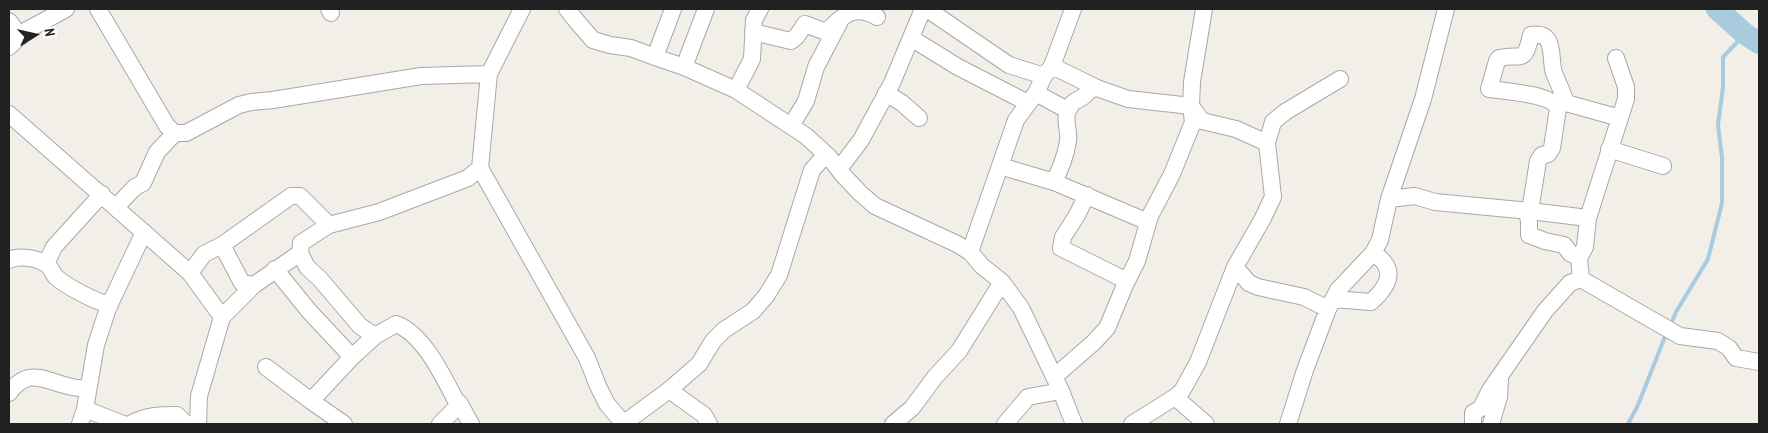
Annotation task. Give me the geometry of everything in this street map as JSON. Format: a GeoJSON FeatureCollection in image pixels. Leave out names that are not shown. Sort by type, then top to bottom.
{"type":"FeatureCollection","features":[{"type":"Feature","properties":{"kind":"street"},"geometry":{"type":"LineString","coordinates":[[9,21],[14,42],[27,30],[66,9]]}},
{"type":"Feature","properties":{"kind":"street"},"geometry":{"type":"LineString","coordinates":[[98,9],[167,126],[175,133],[186,133],[239,105],[251,102],[421,76],[489,74]]}},
{"type":"Feature","properties":{"kind":"street"},"geometry":{"type":"LineString","coordinates":[[522,9],[489,74],[478,175],[587,358],[607,404],[624,424],[669,390],[699,364],[713,342],[724,330],[753,311],[766,296],[779,275],[812,170],[820,161],[834,163],[861,140],[886,93],[912,38],[923,9]]}},
{"type":"Feature","properties":{"kind":"street"},"geometry":{"type":"LineString","coordinates":[[567,9],[593,40],[630,48],[684,67],[736,90],[806,136],[875,206],[957,244],[970,252],[982,266],[1002,282],[1021,308],[1074,424]]}},
{"type":"Feature","properties":{"kind":"street"},"geometry":{"type":"LineString","coordinates":[[655,57],[673,9]]}},
{"type":"Feature","properties":{"kind":"street"},"geometry":{"type":"LineString","coordinates":[[684,67],[706,9]]}},
{"type":"Feature","properties":{"kind":"street"},"geometry":{"type":"LineString","coordinates":[[736,90],[752,58],[754,20],[760,9]]}},
{"type":"Feature","properties":{"kind":"street"},"geometry":{"type":"LineString","coordinates":[[927,9],[1009,65],[1048,71],[1128,99],[1195,116],[1236,129],[1267,143]]}},
{"type":"Feature","properties":{"kind":"street"},"geometry":{"type":"LineString","coordinates":[[970,252],[1016,120],[1048,71],[1073,9]]}},
{"type":"Feature","properties":{"kind":"street"},"geometry":{"type":"LineString","coordinates":[[1004,424],[1028,398],[1057,384],[1107,328],[1137,261],[1148,222],[1172,174],[1195,116],[1192,82],[1204,9]]}},
{"type":"Feature","properties":{"kind":"street"},"geometry":{"type":"LineString","coordinates":[[1288,424],[1305,370],[1338,290],[1373,253],[1380,240],[1389,199],[1423,99],[1446,9]]}},
{"type":"Feature","properties":{"kind":"street"},"geometry":{"type":"LineString","coordinates":[[753,32],[791,41],[805,24],[826,32],[842,14],[848,12],[868,11],[877,16]]}},
{"type":"Feature","properties":{"kind":"street"},"geometry":{"type":"LineString","coordinates":[[791,126],[806,101],[816,67],[836,30],[842,14]]}},
{"type":"Feature","properties":{"kind":"street"},"geometry":{"type":"LineString","coordinates":[[1579,258],[1570,253],[1564,244],[1545,242],[1529,235],[1529,211],[1538,161],[1542,155],[1548,154],[1552,148],[1558,108],[1556,104],[1546,99],[1489,89],[1497,61],[1499,58],[1524,55],[1527,51],[1531,35],[1538,34],[1544,36],[1550,43],[1554,71],[1566,103],[1620,118]]}},
{"type":"Feature","properties":{"kind":"street"},"geometry":{"type":"LineString","coordinates":[[912,38],[958,67],[1032,98],[1067,110]]}},
{"type":"Feature","properties":{"kind":"street"},"geometry":{"type":"LineString","coordinates":[[1581,279],[1579,258],[1584,247],[1588,218],[1626,99],[1626,87],[1616,58]]}},
{"type":"Feature","properties":{"kind":"street"},"geometry":{"type":"LineString","coordinates":[[1132,424],[1176,397],[1182,391],[1198,362],[1235,267],[1273,197],[1267,143],[1273,122],[1285,112],[1340,79]]}},
{"type":"Feature","properties":{"kind":"street"},"geometry":{"type":"LineString","coordinates":[[1054,182],[1065,157],[1069,139],[1066,127],[1067,110],[1073,103],[1084,97],[1090,89],[1097,88]]}},
{"type":"Feature","properties":{"kind":"street"},"geometry":{"type":"LineString","coordinates":[[886,93],[902,103],[919,118]]}},
{"type":"Feature","properties":{"kind":"street"},"geometry":{"type":"LineString","coordinates":[[9,114],[190,273],[222,317]]}},
{"type":"Feature","properties":{"kind":"street"},"geometry":{"type":"LineString","coordinates":[[116,207],[135,187],[143,183],[158,152],[175,133]]}},
{"type":"Feature","properties":{"kind":"street"},"geometry":{"type":"LineString","coordinates":[[1609,149],[1663,166]]}},
{"type":"Feature","properties":{"kind":"street"},"geometry":{"type":"LineString","coordinates":[[1000,166],[1054,182],[1148,222]]}},
{"type":"Feature","properties":{"kind":"street"},"geometry":{"type":"LineString","coordinates":[[198,424],[199,396],[222,317],[254,285],[275,269],[302,255],[329,225],[379,212],[478,175]]}},
{"type":"Feature","properties":{"kind":"street"},"geometry":{"type":"LineString","coordinates":[[46,264],[54,247],[102,194]]}},
{"type":"Feature","properties":{"kind":"street"},"geometry":{"type":"LineString","coordinates":[[1087,195],[1077,216],[1063,237],[1061,248],[1127,281]]}},
{"type":"Feature","properties":{"kind":"street"},"geometry":{"type":"LineString","coordinates":[[190,273],[204,254],[222,245],[291,196],[300,196],[329,225]]}},
{"type":"Feature","properties":{"kind":"street"},"geometry":{"type":"LineString","coordinates":[[1389,199],[1415,196],[1435,202],[1588,218]]}},
{"type":"Feature","properties":{"kind":"street"},"geometry":{"type":"LineString","coordinates":[[123,424],[82,416],[96,345],[110,305],[144,232]]}},
{"type":"Feature","properties":{"kind":"street"},"geometry":{"type":"LineString","coordinates":[[222,245],[242,284],[254,285]]}},
{"type":"Feature","properties":{"kind":"street"},"geometry":{"type":"LineString","coordinates":[[1235,267],[1249,284],[1258,287],[1331,304],[1371,302],[1387,283],[1388,273],[1385,264],[1373,253]]}},
{"type":"Feature","properties":{"kind":"street"},"geometry":{"type":"LineString","coordinates":[[302,255],[360,326],[375,336]]}},
{"type":"Feature","properties":{"kind":"street"},"geometry":{"type":"LineString","coordinates":[[9,260],[14,257],[31,259],[46,264],[56,277],[68,285],[97,302],[110,305]]}},
{"type":"Feature","properties":{"kind":"street"},"geometry":{"type":"LineString","coordinates":[[275,269],[309,311],[352,357]]}},
{"type":"Feature","properties":{"kind":"street"},"geometry":{"type":"LineString","coordinates":[[1473,424],[1473,413],[1481,408],[1500,375],[1545,312],[1570,283],[1581,279],[1680,336],[1718,341],[1729,348],[1736,358],[1759,362]]}},
{"type":"Feature","properties":{"kind":"street"},"geometry":{"type":"LineString","coordinates":[[893,424],[912,408],[934,377],[959,351],[1002,282]]}},
{"type":"Feature","properties":{"kind":"street"},"geometry":{"type":"LineString","coordinates":[[311,401],[352,357],[375,336],[396,324],[411,332],[431,357],[471,424]]}},
{"type":"Feature","properties":{"kind":"street"},"geometry":{"type":"LineString","coordinates":[[266,367],[344,424]]}},
{"type":"Feature","properties":{"kind":"street"},"geometry":{"type":"LineString","coordinates":[[1491,424],[1499,397],[1500,375]]}},
{"type":"Feature","properties":{"kind":"street"},"geometry":{"type":"LineString","coordinates":[[9,393],[17,382],[31,378],[42,378],[68,386],[87,389]]}},
{"type":"Feature","properties":{"kind":"street"},"geometry":{"type":"LineString","coordinates":[[669,390],[704,415],[709,424]]}},
{"type":"Feature","properties":{"kind":"street"},"geometry":{"type":"LineString","coordinates":[[1176,397],[1206,424]]}},
{"type":"Feature","properties":{"kind":"street"},"geometry":{"type":"LineString","coordinates":[[440,424],[460,404]]}},
{"type":"Feature","properties":{"kind":"street"},"geometry":{"type":"LineString","coordinates":[[130,424],[152,415],[158,415],[177,416],[186,424]]}},
{"type":"Feature","properties":{"kind":"waterway"},"geometry":{"type":"LineString","coordinates":[[1717,9],[1745,34],[1759,43]]}},
{"type":"Feature","properties":{"kind":"waterway"},"geometry":{"type":"LineString","coordinates":[[1670,326],[1676,312],[1708,259],[1722,203],[1722,158],[1718,125],[1723,87],[1723,57],[1745,34]]}},
{"type":"Feature","properties":{"kind":"waterway"},"geometry":{"type":"LineString","coordinates":[[1628,424],[1638,405],[1666,334]]}}]}
